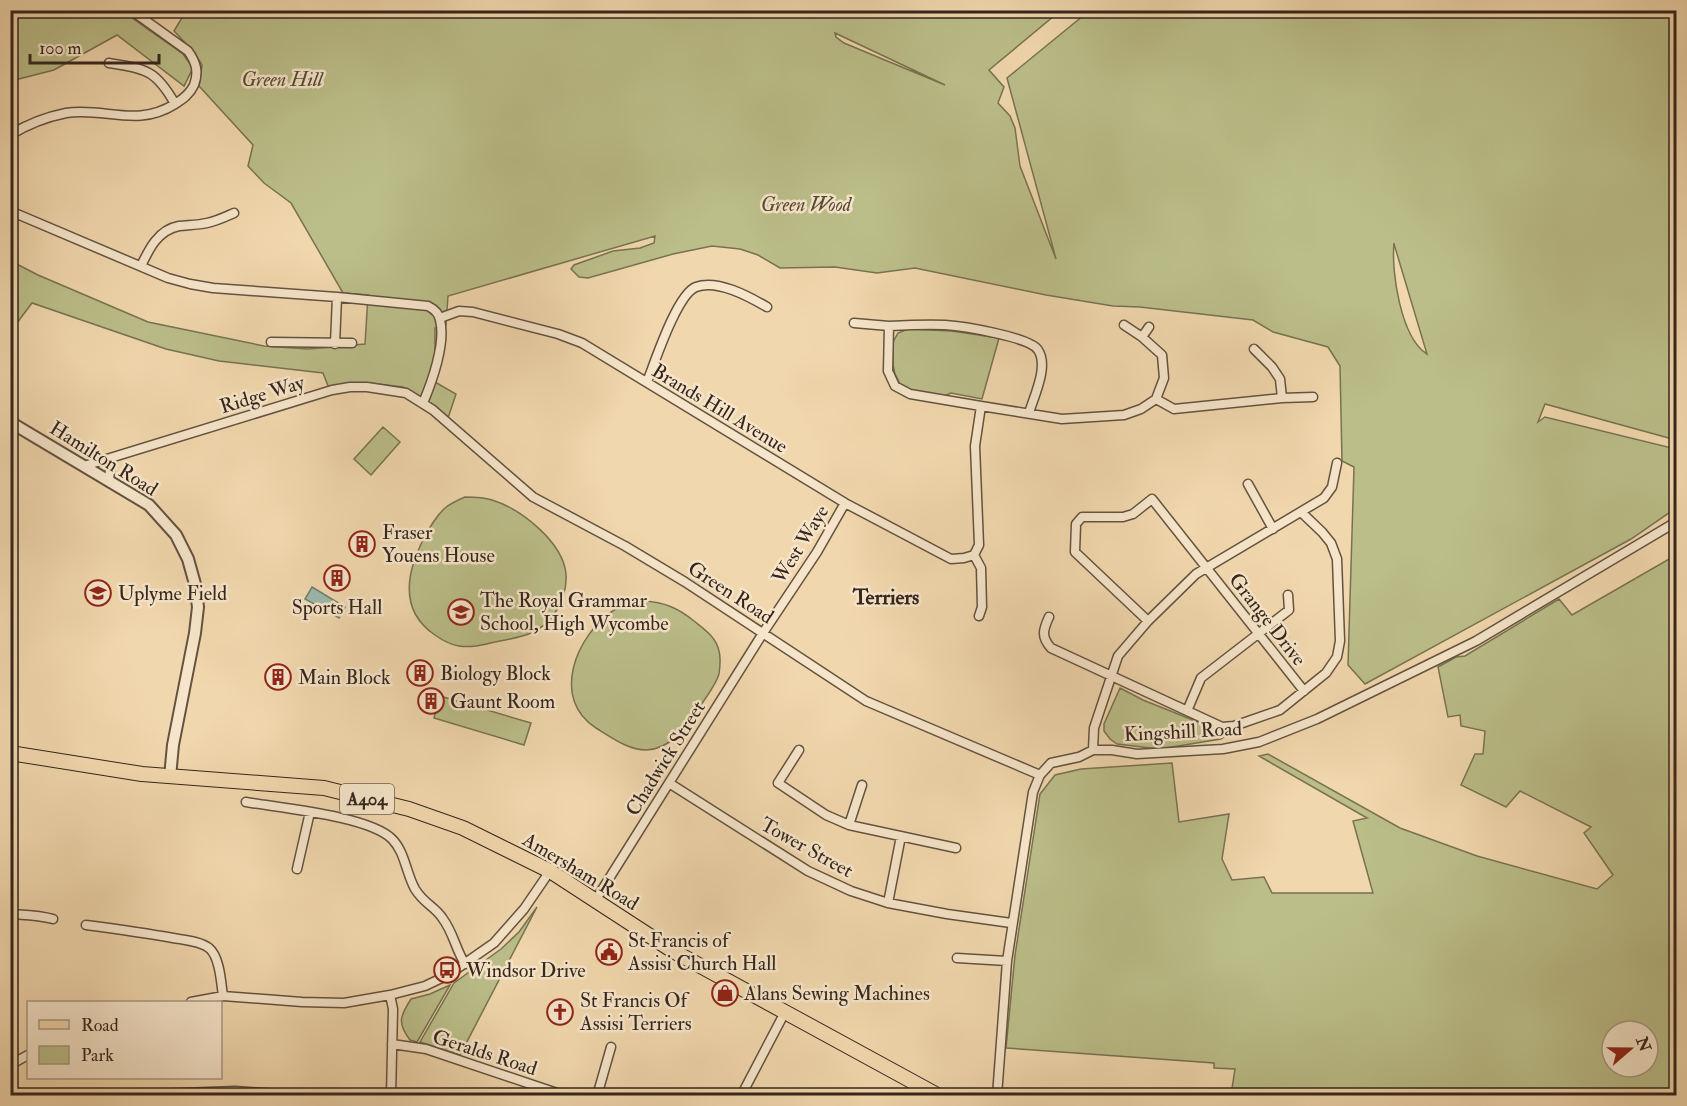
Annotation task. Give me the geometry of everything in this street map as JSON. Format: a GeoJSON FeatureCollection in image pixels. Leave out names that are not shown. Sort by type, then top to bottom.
{"type":"FeatureCollection","features":[{"type":"Feature","properties":{"kind":"main road","name":"A404"},"geometry":{"type":"LineString","coordinates":[[10,753],[170,777]]}},
{"type":"Feature","properties":{"kind":"main road","name":"Amersham Road"},"geometry":{"type":"LineString","coordinates":[[170,777],[324,788],[409,809],[463,828],[550,871],[673,951],[939,1095]]}},
{"type":"Feature","properties":{"kind":"street"},"geometry":{"type":"LineString","coordinates":[[10,135],[45,118],[68,113],[91,112],[129,117],[143,116],[156,113],[188,95],[196,80],[196,65],[188,51],[131,10]]}},
{"type":"Feature","properties":{"kind":"street"},"geometry":{"type":"LineString","coordinates":[[109,63],[141,68],[165,86],[175,104]]}},
{"type":"Feature","properties":{"kind":"street"},"geometry":{"type":"LineString","coordinates":[[10,211],[168,278],[190,284],[213,288],[422,305],[433,309],[440,318],[441,333],[438,356],[423,404]]}},
{"type":"Feature","properties":{"kind":"street"},"geometry":{"type":"LineString","coordinates":[[141,266],[149,249],[167,230],[176,226],[206,223],[234,213]]}},
{"type":"Feature","properties":{"kind":"street"},"geometry":{"type":"LineString","coordinates":[[647,382],[682,301],[695,288],[712,284],[746,295],[767,307]]}},
{"type":"Feature","properties":{"kind":"street"},"geometry":{"type":"LineString","coordinates":[[335,344],[337,297]]}},
{"type":"Feature","properties":{"kind":"street","name":"Brands Hill Avenue"},"geometry":{"type":"LineString","coordinates":[[440,318],[459,311],[473,312],[558,334],[582,343],[845,503],[951,559],[974,555]]}},
{"type":"Feature","properties":{"kind":"street"},"geometry":{"type":"LineString","coordinates":[[854,323],[889,326],[946,325],[1025,341],[1038,350],[1043,368],[1029,413]]}},
{"type":"Feature","properties":{"kind":"street"},"geometry":{"type":"LineString","coordinates":[[889,326],[888,371],[895,386],[910,394],[1062,418],[1124,415],[1141,409],[1156,399],[1164,378],[1162,355],[1124,325]]}},
{"type":"Feature","properties":{"kind":"street"},"geometry":{"type":"LineString","coordinates":[[1142,337],[1149,327]]}},
{"type":"Feature","properties":{"kind":"street"},"geometry":{"type":"LineString","coordinates":[[272,342],[352,344]]}},
{"type":"Feature","properties":{"kind":"street"},"geometry":{"type":"LineString","coordinates":[[1254,349],[1272,367],[1280,379],[1282,398]]}},
{"type":"Feature","properties":{"kind":"street","name":"Ridge Way"},"geometry":{"type":"LineString","coordinates":[[84,466],[332,390],[367,387],[406,393],[423,404]]}},
{"type":"Feature","properties":{"kind":"street"},"geometry":{"type":"LineString","coordinates":[[1156,399],[1174,409],[1313,397]]}},
{"type":"Feature","properties":{"kind":"street","name":"Green Road"},"geometry":{"type":"LineString","coordinates":[[423,404],[433,410],[533,497],[625,546],[685,582],[866,701],[1040,775]]}},
{"type":"Feature","properties":{"kind":"street"},"geometry":{"type":"LineString","coordinates":[[979,616],[982,607],[981,568],[974,555],[979,545],[975,446],[981,406]]}},
{"type":"Feature","properties":{"kind":"street","name":"Hamilton Road"},"geometry":{"type":"LineString","coordinates":[[10,422],[149,505],[176,535],[188,559],[198,607],[173,745],[170,777]]}},
{"type":"Feature","properties":{"kind":"street"},"geometry":{"type":"LineString","coordinates":[[109,480],[111,458]]}},
{"type":"Feature","properties":{"kind":"street"},"geometry":{"type":"LineString","coordinates":[[1093,750],[1094,728],[1118,656],[1148,621],[1196,574],[1324,498],[1332,487],[1337,463]]}},
{"type":"Feature","properties":{"kind":"street"},"geometry":{"type":"LineString","coordinates":[[1248,484],[1274,529]]}},
{"type":"Feature","properties":{"kind":"street","name":"Grange Drive"},"geometry":{"type":"LineString","coordinates":[[1148,621],[1075,552],[1076,524],[1082,517],[1123,517],[1133,514],[1152,499],[1304,691]]}},
{"type":"Feature","properties":{"kind":"street","name":"West Waye"},"geometry":{"type":"LineString","coordinates":[[763,633],[817,552],[845,503]]}},
{"type":"Feature","properties":{"kind":"street"},"geometry":{"type":"LineString","coordinates":[[1049,617],[1044,628],[1045,641],[1051,648],[1222,727],[1234,726],[1280,710],[1326,673],[1337,657],[1340,641],[1337,559],[1322,532],[1301,512]]}},
{"type":"Feature","properties":{"kind":"street","name":"Kingshill Road"},"geometry":{"type":"LineString","coordinates":[[1040,775],[1051,763],[1079,757],[1093,750],[1137,754],[1223,749],[1259,742],[1317,719],[1476,641],[1677,522]]}},
{"type":"Feature","properties":{"kind":"street"},"geometry":{"type":"LineString","coordinates":[[1187,711],[1201,678],[1289,610],[1288,595]]}},
{"type":"Feature","properties":{"kind":"street","name":"Chadwick Street"},"geometry":{"type":"LineString","coordinates":[[595,901],[763,633]]}},
{"type":"Feature","properties":{"kind":"street"},"geometry":{"type":"LineString","coordinates":[[799,750],[778,783],[826,815],[849,825],[956,848]]}},
{"type":"Feature","properties":{"kind":"street"},"geometry":{"type":"LineString","coordinates":[[997,1095],[1011,922],[1033,792],[1040,775]]}},
{"type":"Feature","properties":{"kind":"street","name":"Tower Street"},"geometry":{"type":"LineString","coordinates":[[669,783],[808,871],[851,891],[888,903],[947,915],[1011,922]]}},
{"type":"Feature","properties":{"kind":"street"},"geometry":{"type":"LineString","coordinates":[[849,825],[862,785]]}},
{"type":"Feature","properties":{"kind":"street"},"geometry":{"type":"LineString","coordinates":[[246,802],[351,820],[370,826],[392,839],[399,849],[421,899],[442,917],[465,964]]}},
{"type":"Feature","properties":{"kind":"street"},"geometry":{"type":"LineString","coordinates":[[297,869],[310,813]]}},
{"type":"Feature","properties":{"kind":"street"},"geometry":{"type":"LineString","coordinates":[[888,903],[901,836]]}},
{"type":"Feature","properties":{"kind":"street"},"geometry":{"type":"LineString","coordinates":[[196,1001],[223,996],[344,1003],[425,986],[448,975],[494,943],[513,923],[550,871]]}},
{"type":"Feature","properties":{"kind":"street"},"geometry":{"type":"LineString","coordinates":[[10,914],[40,915],[53,919]]}},
{"type":"Feature","properties":{"kind":"street"},"geometry":{"type":"LineString","coordinates":[[86,925],[142,932],[199,943],[209,948],[219,970],[223,996]]}},
{"type":"Feature","properties":{"kind":"street"},"geometry":{"type":"LineString","coordinates":[[957,958],[1007,961]]}},
{"type":"Feature","properties":{"kind":"street"},"geometry":{"type":"LineString","coordinates":[[390,995],[393,1009],[391,1095]]}},
{"type":"Feature","properties":{"kind":"street"},"geometry":{"type":"LineString","coordinates":[[741,1095],[785,1012]]}},
{"type":"Feature","properties":{"kind":"street","name":"Geralds Road"},"geometry":{"type":"LineString","coordinates":[[392,1044],[426,1049],[562,1095]]}},
{"type":"Feature","properties":{"kind":"street"},"geometry":{"type":"LineString","coordinates":[[597,1095],[611,1047]]}},
{"type":"Feature","properties":{"kind":"street"},"geometry":{"type":"LineString","coordinates":[[10,1065],[27,1056]]}},
{"type":"Feature","properties":{"kind":"street"},"geometry":{"type":"LineString","coordinates":[[155,1094],[235,1091],[307,1095]]}},
{"type":"Feature","properties":{"kind":"green space"},"geometry":{"type":"Polygon","coordinates":[[[10,11],[122,11],[183,54],[193,68],[184,86],[117,35],[54,70],[11,81],[10,11]]]}},
{"type":"Feature","properties":{"kind":"green space"},"geometry":{"type":"Polygon","coordinates":[[[186,11],[1060,11],[989,70],[1004,87],[998,103],[1010,116],[1015,128],[1020,166],[1056,259],[1007,78],[1089,11],[1676,11],[1676,440],[1545,404],[1538,422],[1545,417],[1676,449],[1676,508],[1631,539],[1365,684],[1348,665],[1354,467],[1342,461],[1340,366],[1328,347],[1273,332],[1253,320],[1113,306],[1046,295],[915,268],[877,273],[835,267],[780,268],[758,255],[740,249],[712,246],[673,254],[588,278],[579,277],[571,269],[574,265],[613,251],[640,248],[654,243],[655,236],[448,296],[446,325],[435,328],[435,382],[456,394],[448,418],[403,387],[369,383],[328,386],[323,373],[219,361],[166,349],[32,303],[11,331],[11,261],[38,275],[148,322],[264,346],[308,349],[365,344],[368,295],[343,293],[291,203],[264,183],[248,166],[253,145],[199,86],[202,65],[194,52],[174,31],[186,11]],[[835,33],[836,37],[844,43],[945,85],[835,33]],[[1394,244],[1393,255],[1396,287],[1404,319],[1410,334],[1427,354],[1394,244]]]}},
{"type":"Feature","properties":{"kind":"green space"},"geometry":{"type":"Polygon","coordinates":[[[908,329],[952,331],[999,338],[982,399],[951,393],[944,396],[911,390],[900,384],[893,365],[893,342],[898,333],[908,329]]]}},
{"type":"Feature","properties":{"kind":"green space"},"geometry":{"type":"Polygon","coordinates":[[[383,427],[400,442],[371,475],[354,459],[383,427]]]}},
{"type":"Feature","properties":{"kind":"green space"},"geometry":{"type":"Polygon","coordinates":[[[465,497],[489,499],[503,504],[539,528],[557,550],[566,574],[565,590],[555,613],[538,630],[524,636],[485,644],[459,646],[435,635],[415,614],[409,589],[413,564],[418,551],[429,530],[445,508],[465,497]]]}},
{"type":"Feature","properties":{"kind":"green space"},"geometry":{"type":"Polygon","coordinates":[[[1676,555],[1676,1095],[1231,1095],[1235,1069],[1214,1068],[1214,1063],[1006,1048],[1015,955],[1040,794],[1055,775],[1081,769],[1172,763],[1179,822],[1229,814],[1222,859],[1232,880],[1264,877],[1272,893],[1373,893],[1353,821],[1367,818],[1259,756],[1268,754],[1400,828],[1477,856],[1597,889],[1613,875],[1584,833],[1591,827],[1520,791],[1506,807],[1461,785],[1475,754],[1483,754],[1485,731],[1461,726],[1460,715],[1448,717],[1438,667],[1456,657],[1465,656],[1559,599],[1572,615],[1676,555]]]}},
{"type":"Feature","properties":{"kind":"green space"},"geometry":{"type":"Polygon","coordinates":[[[644,601],[664,604],[688,616],[712,637],[720,654],[719,674],[716,681],[686,726],[665,745],[646,750],[614,739],[582,716],[574,701],[571,685],[579,651],[600,621],[617,608],[644,601]]]}},
{"type":"Feature","properties":{"kind":"green space"},"geometry":{"type":"Polygon","coordinates":[[[1120,688],[1143,700],[1228,734],[1221,739],[1166,748],[1117,744],[1104,731],[1104,724],[1120,688]]]}},
{"type":"Feature","properties":{"kind":"green space"},"geometry":{"type":"Polygon","coordinates":[[[440,696],[531,723],[524,745],[434,718],[440,696]]]}},
{"type":"Feature","properties":{"kind":"green space"},"geometry":{"type":"Polygon","coordinates":[[[537,907],[460,1055],[420,1042],[454,983],[501,949],[519,932],[537,907]]]}},
{"type":"Feature","properties":{"kind":"green space"},"geometry":{"type":"Polygon","coordinates":[[[450,985],[417,1042],[410,1040],[403,1029],[401,1020],[411,999],[450,985]]]}},
{"type":"Feature","properties":{"kind":"shaded area"},"geometry":{"type":"Polygon","coordinates":[[[312,587],[345,607],[339,618],[305,599],[312,587]]]}},
{"type":"Feature","properties":{"kind":"place","name":"Fraser Youens House"},"geometry":{"type":"Point","coordinates":[362,544]}},
{"type":"Feature","properties":{"kind":"place","name":"Sports Hall"},"geometry":{"type":"Point","coordinates":[337,578]}},
{"type":"Feature","properties":{"kind":"place","name":"Uplyme Field"},"geometry":{"type":"Point","coordinates":[98,593]}},
{"type":"Feature","properties":{"kind":"place","name":"The Royal Grammar School, High Wycombe"},"geometry":{"type":"Point","coordinates":[461,612]}},
{"type":"Feature","properties":{"kind":"place","name":"Biology Block"},"geometry":{"type":"Point","coordinates":[420,673]}},
{"type":"Feature","properties":{"kind":"place","name":"Main Block"},"geometry":{"type":"Point","coordinates":[278,677]}},
{"type":"Feature","properties":{"kind":"place","name":"Gaunt Room"},"geometry":{"type":"Point","coordinates":[431,701]}},
{"type":"Feature","properties":{"kind":"place","name":"St Francis of Assisi Church Hall"},"geometry":{"type":"Point","coordinates":[609,952]}},
{"type":"Feature","properties":{"kind":"place","name":"Windsor Drive"},"geometry":{"type":"Point","coordinates":[447,970]}},
{"type":"Feature","properties":{"kind":"place","name":"Alans Sewing Machines"},"geometry":{"type":"Point","coordinates":[725,993]}},
{"type":"Feature","properties":{"kind":"place","name":"St Francis Of Assisi Terriers"},"geometry":{"type":"Point","coordinates":[560,1012]}},
{"type":"Feature","properties":{"kind":"district","name":"Terriers"},"geometry":{"type":"Point","coordinates":[886,597]}},
{"type":"Feature","properties":{"kind":"park label","name":"Green Hill"},"geometry":{"type":"Point","coordinates":[282,79]}},
{"type":"Feature","properties":{"kind":"park label","name":"Green Wood"},"geometry":{"type":"Point","coordinates":[806,204]}}]}
